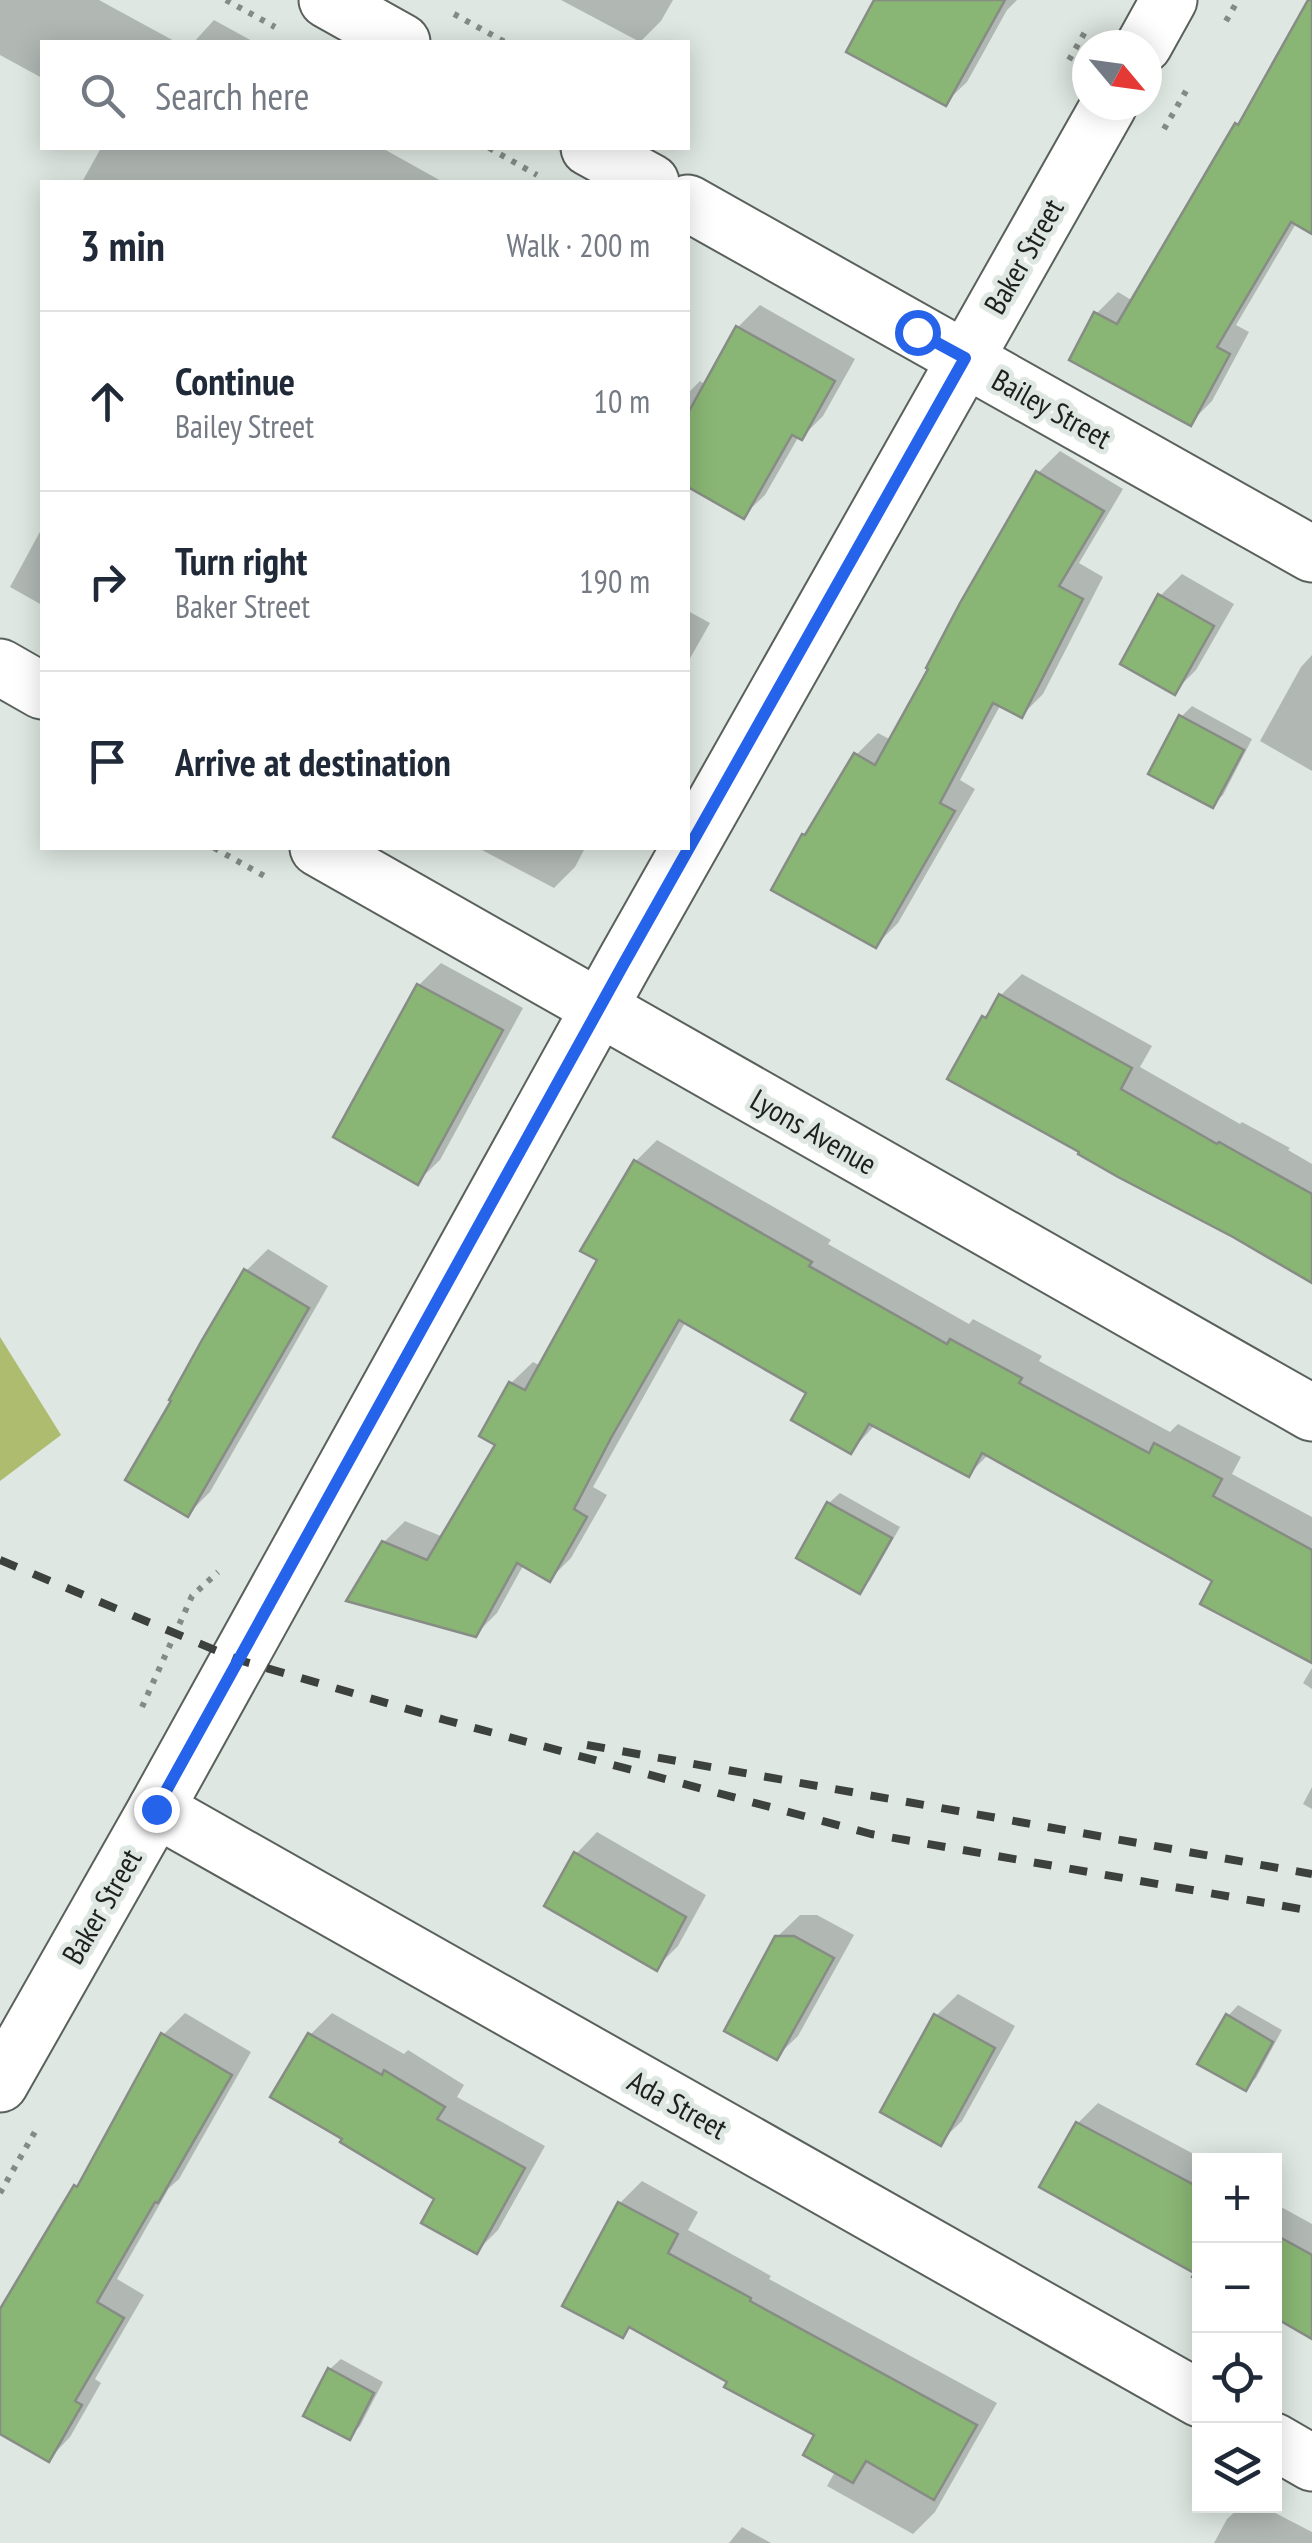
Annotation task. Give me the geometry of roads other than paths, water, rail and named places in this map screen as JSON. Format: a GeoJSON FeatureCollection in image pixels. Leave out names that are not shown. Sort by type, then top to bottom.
{"type":"FeatureCollection","features":[{"type":"Feature","properties":{"kind":"street"},"geometry":{"type":"LineString","coordinates":[[1152,30],[1169,0]]}},
{"type":"Feature","properties":{"kind":"street"},"geometry":{"type":"LineString","coordinates":[[307,17],[394,40]]}},
{"type":"Feature","properties":{"kind":"street","name":"Baker Street"},"geometry":{"type":"LineString","coordinates":[[690,846],[1100,120]]}},
{"type":"Feature","properties":{"kind":"street"},"geometry":{"type":"LineString","coordinates":[[593,150],[647,180]]}},
{"type":"Feature","properties":{"kind":"street","name":"Bailey Street"},"geometry":{"type":"LineString","coordinates":[[690,204],[1312,554]]}},
{"type":"Feature","properties":{"kind":"street"},"geometry":{"type":"LineString","coordinates":[[0,667],[40,690]]}},
{"type":"Feature","properties":{"kind":"street","name":"Lyons Avenue"},"geometry":{"type":"LineString","coordinates":[[322,850],[1312,1413]]}},
{"type":"Feature","properties":{"kind":"street","name":"Baker Street"},"geometry":{"type":"LineString","coordinates":[[0,2084],[688,850]]}},
{"type":"Feature","properties":{"kind":"street","name":"Ada Street"},"geometry":{"type":"LineString","coordinates":[[156,1809],[1192,2394]]}},
{"type":"Feature","properties":{"kind":"street"},"geometry":{"type":"LineString","coordinates":[[1282,2446],[1312,2463]]}},
{"type":"Feature","properties":{"kind":"railway"},"geometry":{"type":"LineString","coordinates":[[0,1560],[239,1660],[445,1720],[871,1834],[1312,1911]]}},
{"type":"Feature","properties":{"kind":"railway"},"geometry":{"type":"LineString","coordinates":[[587,1745],[1312,1874]]}}]}
